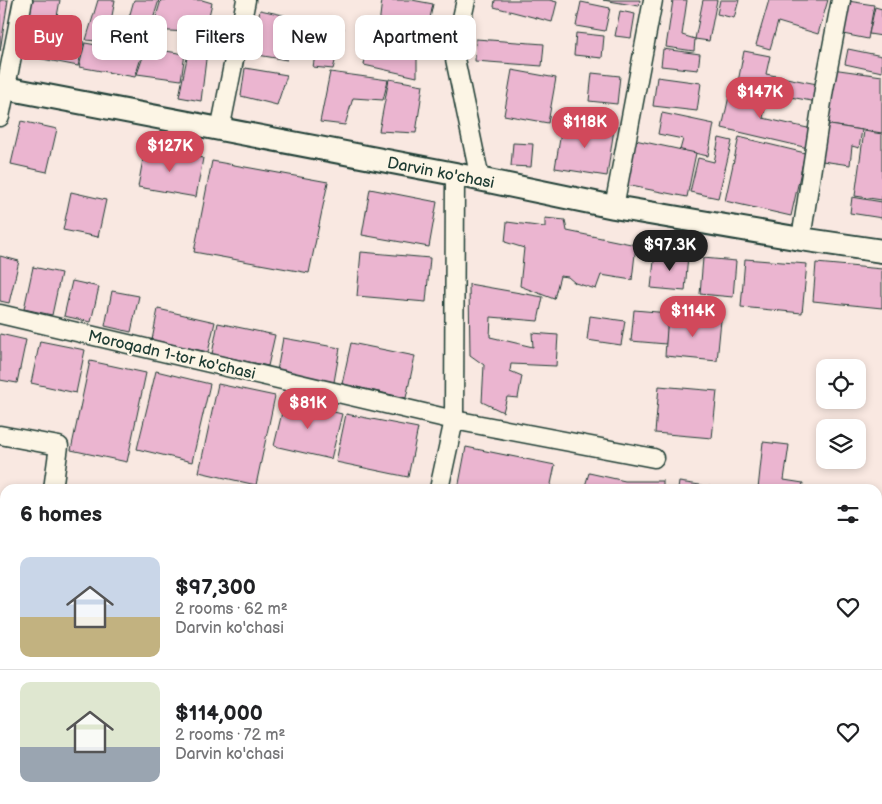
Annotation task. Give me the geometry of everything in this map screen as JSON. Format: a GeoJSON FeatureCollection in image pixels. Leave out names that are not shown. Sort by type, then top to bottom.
{"type":"FeatureCollection","features":[{"type":"Feature","properties":{"kind":"street"},"geometry":{"type":"LineString","coordinates":[[0,117],[3,88],[23,0]]}},
{"type":"Feature","properties":{"kind":"street"},"geometry":{"type":"LineString","coordinates":[[220,130],[246,0]]}},
{"type":"Feature","properties":{"kind":"street"},"geometry":{"type":"LineString","coordinates":[[466,0],[454,54],[480,179]]}},
{"type":"Feature","properties":{"kind":"street"},"geometry":{"type":"LineString","coordinates":[[614,206],[653,0]]}},
{"type":"Feature","properties":{"kind":"street"},"geometry":{"type":"LineString","coordinates":[[801,239],[824,89],[841,0]]}},
{"type":"Feature","properties":{"kind":"street","name":"Darvin ko'chasi"},"geometry":{"type":"LineString","coordinates":[[3,88],[614,206],[801,239],[882,251]]}},
{"type":"Feature","properties":{"kind":"street"},"geometry":{"type":"LineString","coordinates":[[440,484],[454,420],[455,174]]}},
{"type":"Feature","properties":{"kind":"street","name":"Morоqadn 1-tor ko'chasi"},"geometry":{"type":"LineString","coordinates":[[0,314],[454,420],[654,458]]}},
{"type":"Feature","properties":{"kind":"street"},"geometry":{"type":"LineString","coordinates":[[0,435],[59,446],[54,484]]}},
{"type":"Feature","properties":{"kind":"building"},"geometry":{"type":"Polygon","coordinates":[[[0,0],[8,0],[0,51],[0,0]]]}},
{"type":"Feature","properties":{"kind":"building"},"geometry":{"type":"Polygon","coordinates":[[[26,0],[60,0],[57,15],[24,15],[26,0]]]}},
{"type":"Feature","properties":{"kind":"building"},"geometry":{"type":"Polygon","coordinates":[[[98,0],[115,0],[112,15],[94,15],[98,0]]]}},
{"type":"Feature","properties":{"kind":"building"},"geometry":{"type":"Polygon","coordinates":[[[134,0],[159,0],[154,15],[130,15],[134,0]]]}},
{"type":"Feature","properties":{"kind":"building"},"geometry":{"type":"Polygon","coordinates":[[[161,0],[202,0],[212,3],[209,15],[177,15],[177,31],[167,31],[167,15],[156,15],[161,0]]]}},
{"type":"Feature","properties":{"kind":"building"},"geometry":{"type":"Polygon","coordinates":[[[382,0],[412,0],[433,4],[431,15],[380,15],[382,0]]]}},
{"type":"Feature","properties":{"kind":"building"},"geometry":{"type":"Polygon","coordinates":[[[495,0],[549,0],[557,2],[552,22],[494,7],[495,0]]]}},
{"type":"Feature","properties":{"kind":"building"},"geometry":{"type":"Polygon","coordinates":[[[603,0],[640,0],[639,6],[603,0]]]}},
{"type":"Feature","properties":{"kind":"building"},"geometry":{"type":"Polygon","coordinates":[[[673,0],[687,0],[682,35],[695,39],[694,51],[666,47],[673,0]]]}},
{"type":"Feature","properties":{"kind":"building"},"geometry":{"type":"Polygon","coordinates":[[[703,0],[717,0],[709,41],[695,39],[703,0]]]}},
{"type":"Feature","properties":{"kind":"building"},"geometry":{"type":"Polygon","coordinates":[[[720,0],[739,0],[734,18],[717,14],[720,0]]]}},
{"type":"Feature","properties":{"kind":"building"},"geometry":{"type":"Polygon","coordinates":[[[769,0],[828,0],[818,34],[778,22],[770,49],[756,45],[769,0]]]}},
{"type":"Feature","properties":{"kind":"building"},"geometry":{"type":"Polygon","coordinates":[[[848,1],[874,5],[868,39],[843,34],[848,1]]]}},
{"type":"Feature","properties":{"kind":"building"},"geometry":{"type":"Polygon","coordinates":[[[581,2],[610,8],[605,31],[576,26],[581,2]]]}},
{"type":"Feature","properties":{"kind":"building"},"geometry":{"type":"Polygon","coordinates":[[[875,7],[882,9],[882,36],[869,34],[875,7]]]}},
{"type":"Feature","properties":{"kind":"building"},"geometry":{"type":"Polygon","coordinates":[[[260,10],[283,15],[273,15],[273,58],[263,56],[263,15],[259,15],[260,10]]]}},
{"type":"Feature","properties":{"kind":"building"},"geometry":{"type":"Polygon","coordinates":[[[620,11],[635,14],[631,38],[615,36],[620,11]]]}},
{"type":"Feature","properties":{"kind":"building"},"geometry":{"type":"Polygon","coordinates":[[[92,20],[92,41],[86,40],[92,20]]]}},
{"type":"Feature","properties":{"kind":"building"},"geometry":{"type":"Polygon","coordinates":[[[576,33],[604,36],[602,58],[574,55],[576,33]]]}},
{"type":"Feature","properties":{"kind":"building"},"geometry":{"type":"Polygon","coordinates":[[[476,39],[544,44],[542,66],[475,61],[476,39]]]}},
{"type":"Feature","properties":{"kind":"building"},"geometry":{"type":"Polygon","coordinates":[[[85,43],[92,44],[92,60],[140,60],[135,77],[79,67],[85,43]]]}},
{"type":"Feature","properties":{"kind":"building"},"geometry":{"type":"Polygon","coordinates":[[[663,49],[700,54],[698,70],[661,66],[663,49]]]}},
{"type":"Feature","properties":{"kind":"building"},"geometry":{"type":"Polygon","coordinates":[[[848,49],[882,56],[882,72],[845,64],[848,49]]]}},
{"type":"Feature","properties":{"kind":"building"},"geometry":{"type":"Polygon","coordinates":[[[167,51],[177,53],[177,60],[184,60],[181,80],[137,74],[142,60],[167,60],[167,51]]]}},
{"type":"Feature","properties":{"kind":"building"},"geometry":{"type":"Polygon","coordinates":[[[744,51],[770,56],[766,74],[822,85],[817,102],[737,87],[744,51]]]}},
{"type":"Feature","properties":{"kind":"building"},"geometry":{"type":"Polygon","coordinates":[[[48,60],[80,60],[78,66],[48,60]]]}},
{"type":"Feature","properties":{"kind":"building"},"geometry":{"type":"Polygon","coordinates":[[[187,60],[206,60],[201,101],[179,97],[187,60]]]}},
{"type":"Feature","properties":{"kind":"building"},"geometry":{"type":"Polygon","coordinates":[[[314,60],[335,60],[333,69],[313,67],[314,60]]]}},
{"type":"Feature","properties":{"kind":"building"},"geometry":{"type":"Polygon","coordinates":[[[365,60],[417,60],[417,77],[364,65],[365,60]]]}},
{"type":"Feature","properties":{"kind":"building"},"geometry":{"type":"Polygon","coordinates":[[[245,68],[287,75],[277,105],[241,96],[245,68]]]}},
{"type":"Feature","properties":{"kind":"building"},"geometry":{"type":"Polygon","coordinates":[[[832,69],[882,76],[882,133],[824,124],[832,69]]]}},
{"type":"Feature","properties":{"kind":"building"},"geometry":{"type":"Polygon","coordinates":[[[512,70],[556,78],[548,123],[504,115],[512,70]]]}},
{"type":"Feature","properties":{"kind":"building"},"geometry":{"type":"Polygon","coordinates":[[[330,72],[388,80],[383,100],[353,98],[345,125],[320,122],[330,72]]]}},
{"type":"Feature","properties":{"kind":"building"},"geometry":{"type":"Polygon","coordinates":[[[592,73],[620,76],[617,104],[589,101],[592,73]]]}},
{"type":"Feature","properties":{"kind":"building"},"geometry":{"type":"Polygon","coordinates":[[[657,77],[701,83],[697,111],[653,106],[657,77]]]}},
{"type":"Feature","properties":{"kind":"building"},"geometry":{"type":"Polygon","coordinates":[[[389,79],[423,85],[416,133],[379,131],[389,79]]]}},
{"type":"Feature","properties":{"kind":"building"},"geometry":{"type":"Polygon","coordinates":[[[731,87],[768,93],[763,118],[812,129],[808,148],[722,128],[731,87]]]}},
{"type":"Feature","properties":{"kind":"building"},"geometry":{"type":"Polygon","coordinates":[[[662,113],[714,124],[708,156],[680,150],[683,139],[658,134],[662,113]]]}},
{"type":"Feature","properties":{"kind":"building"},"geometry":{"type":"Polygon","coordinates":[[[21,121],[57,129],[47,172],[11,164],[21,121]]]}},
{"type":"Feature","properties":{"kind":"building"},"geometry":{"type":"Polygon","coordinates":[[[563,121],[614,129],[607,176],[555,168],[563,121]]]}},
{"type":"Feature","properties":{"kind":"building"},"geometry":{"type":"Polygon","coordinates":[[[824,124],[862,130],[859,148],[852,146],[850,165],[822,161],[824,124]]]}},
{"type":"Feature","properties":{"kind":"building"},"geometry":{"type":"Polygon","coordinates":[[[864,131],[882,134],[882,200],[855,196],[864,131]]]}},
{"type":"Feature","properties":{"kind":"building"},"geometry":{"type":"Polygon","coordinates":[[[739,137],[805,153],[791,216],[725,201],[739,137]]]}},
{"type":"Feature","properties":{"kind":"building"},"geometry":{"type":"Polygon","coordinates":[[[719,138],[732,141],[718,198],[690,192],[698,158],[714,162],[719,138]]]}},
{"type":"Feature","properties":{"kind":"building"},"geometry":{"type":"Polygon","coordinates":[[[635,140],[696,153],[687,197],[626,185],[635,140]]]}},
{"type":"Feature","properties":{"kind":"building"},"geometry":{"type":"Polygon","coordinates":[[[513,143],[533,144],[531,167],[511,166],[513,143]]]}},
{"type":"Feature","properties":{"kind":"building"},"geometry":{"type":"Polygon","coordinates":[[[145,148],[203,158],[196,197],[138,187],[145,148]]]}},
{"type":"Feature","properties":{"kind":"building"},"geometry":{"type":"Polygon","coordinates":[[[212,161],[328,182],[309,273],[194,252],[212,161]]]}},
{"type":"Feature","properties":{"kind":"building"},"geometry":{"type":"Polygon","coordinates":[[[370,189],[437,202],[429,247],[362,235],[370,189]]]}},
{"type":"Feature","properties":{"kind":"building"},"geometry":{"type":"Polygon","coordinates":[[[71,192],[106,200],[98,237],[63,230],[71,192]]]}},
{"type":"Feature","properties":{"kind":"building"},"geometry":{"type":"Polygon","coordinates":[[[852,197],[882,202],[882,218],[850,213],[852,197]]]}},
{"type":"Feature","properties":{"kind":"building"},"geometry":{"type":"Polygon","coordinates":[[[545,218],[565,220],[567,231],[636,245],[632,280],[601,275],[596,289],[575,283],[568,277],[560,276],[554,299],[520,286],[524,248],[505,242],[507,222],[545,227],[545,218]]]}},
{"type":"Feature","properties":{"kind":"building"},"geometry":{"type":"Polygon","coordinates":[[[361,252],[430,258],[426,302],[357,296],[361,252]]]}},
{"type":"Feature","properties":{"kind":"building"},"geometry":{"type":"Polygon","coordinates":[[[655,252],[688,255],[685,291],[651,288],[655,252]]]}},
{"type":"Feature","properties":{"kind":"building"},"geometry":{"type":"Polygon","coordinates":[[[0,256],[19,261],[9,303],[0,301],[0,256]]]}},
{"type":"Feature","properties":{"kind":"building"},"geometry":{"type":"Polygon","coordinates":[[[703,258],[736,261],[733,297],[700,294],[703,258]]]}},
{"type":"Feature","properties":{"kind":"building"},"geometry":{"type":"Polygon","coordinates":[[[745,259],[807,264],[802,313],[741,307],[745,259]]]}},
{"type":"Feature","properties":{"kind":"building"},"geometry":{"type":"Polygon","coordinates":[[[816,263],[882,269],[882,308],[813,301],[816,263]]]}},
{"type":"Feature","properties":{"kind":"building"},"geometry":{"type":"Polygon","coordinates":[[[33,267],[61,273],[52,315],[24,309],[33,267]]]}},
{"type":"Feature","properties":{"kind":"building"},"geometry":{"type":"Polygon","coordinates":[[[72,281],[99,287],[91,322],[64,316],[72,281]]]}},
{"type":"Feature","properties":{"kind":"building"},"geometry":{"type":"Polygon","coordinates":[[[469,284],[543,297],[538,321],[491,317],[490,337],[533,347],[532,333],[558,335],[556,366],[511,364],[510,371],[522,376],[518,398],[507,397],[503,412],[482,402],[484,365],[470,355],[469,284]]]}},
{"type":"Feature","properties":{"kind":"building"},"geometry":{"type":"Polygon","coordinates":[[[112,291],[139,296],[131,332],[105,326],[112,291]]]}},
{"type":"Feature","properties":{"kind":"building"},"geometry":{"type":"Polygon","coordinates":[[[158,309],[215,322],[208,352],[152,340],[158,309]]]}},
{"type":"Feature","properties":{"kind":"building"},"geometry":{"type":"Polygon","coordinates":[[[634,310],[669,313],[666,344],[631,341],[634,310]]]}},
{"type":"Feature","properties":{"kind":"building"},"geometry":{"type":"Polygon","coordinates":[[[668,315],[721,320],[717,361],[665,356],[668,315]]]}},
{"type":"Feature","properties":{"kind":"building"},"geometry":{"type":"Polygon","coordinates":[[[590,316],[625,321],[621,345],[587,340],[590,316]]]}},
{"type":"Feature","properties":{"kind":"building"},"geometry":{"type":"Polygon","coordinates":[[[218,323],[275,335],[268,366],[212,354],[218,323]]]}},
{"type":"Feature","properties":{"kind":"building"},"geometry":{"type":"Polygon","coordinates":[[[0,334],[26,340],[17,383],[0,380],[0,334]]]}},
{"type":"Feature","properties":{"kind":"building"},"geometry":{"type":"Polygon","coordinates":[[[283,338],[340,348],[334,382],[277,371],[283,338]]]}},
{"type":"Feature","properties":{"kind":"building"},"geometry":{"type":"Polygon","coordinates":[[[40,341],[85,350],[76,393],[31,383],[40,341]]]}},
{"type":"Feature","properties":{"kind":"building"},"geometry":{"type":"Polygon","coordinates":[[[351,343],[415,356],[406,398],[342,384],[351,343]]]}},
{"type":"Feature","properties":{"kind":"building"},"geometry":{"type":"Polygon","coordinates":[[[90,361],[146,373],[127,462],[71,450],[90,361]]]}},
{"type":"Feature","properties":{"kind":"building"},"geometry":{"type":"Polygon","coordinates":[[[156,371],[210,384],[192,462],[137,449],[156,371]]]}},
{"type":"Feature","properties":{"kind":"building"},"geometry":{"type":"Polygon","coordinates":[[[218,384],[275,396],[256,484],[199,472],[218,384]]]}},
{"type":"Feature","properties":{"kind":"building"},"geometry":{"type":"Polygon","coordinates":[[[659,386],[717,391],[712,438],[655,433],[659,386]]]}},
{"type":"Feature","properties":{"kind":"building"},"geometry":{"type":"Polygon","coordinates":[[[285,400],[342,414],[331,459],[274,446],[285,400]]]}},
{"type":"Feature","properties":{"kind":"building"},"geometry":{"type":"Polygon","coordinates":[[[346,414],[418,428],[408,477],[336,462],[346,414]]]}},
{"type":"Feature","properties":{"kind":"building"},"geometry":{"type":"Polygon","coordinates":[[[763,442],[789,445],[784,480],[803,484],[759,484],[763,442]]]}},
{"type":"Feature","properties":{"kind":"building"},"geometry":{"type":"Polygon","coordinates":[[[466,447],[555,465],[551,484],[459,484],[466,447]]]}},
{"type":"Feature","properties":{"kind":"building"},"geometry":{"type":"Polygon","coordinates":[[[589,473],[625,481],[663,481],[663,484],[586,484],[589,473]]]}}]}
